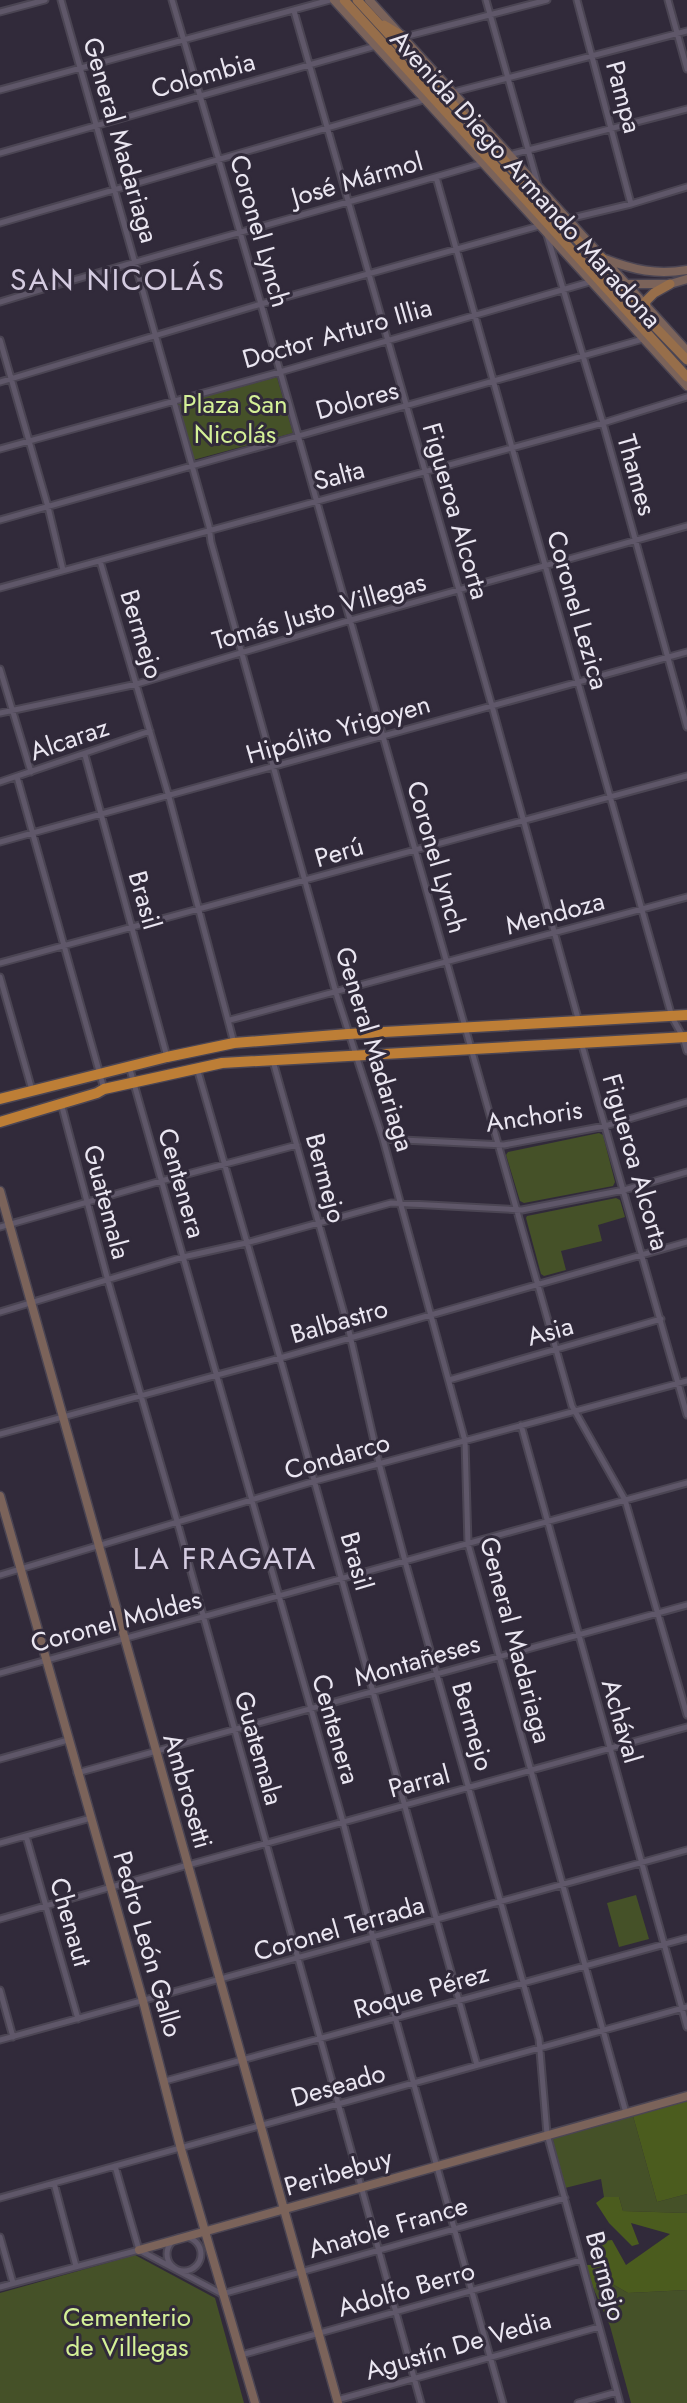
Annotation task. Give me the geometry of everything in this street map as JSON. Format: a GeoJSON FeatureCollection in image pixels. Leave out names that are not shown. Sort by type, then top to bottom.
{"type":"FeatureCollection","features":[{"type":"Feature","properties":{"kind":"highway"},"geometry":{"type":"LineString","coordinates":[[0,1099],[167,1056],[234,1043],[348,1034],[687,1016]]}},
{"type":"Feature","properties":{"kind":"highway"},"geometry":{"type":"LineString","coordinates":[[0,1122],[104,1089],[222,1063],[685,1037]]}},
{"type":"Feature","properties":{"kind":"main road","name":"Avenida Diego Armando Maradona"},"geometry":{"type":"LineString","coordinates":[[344,0],[565,221],[611,281],[687,360]]}},
{"type":"Feature","properties":{"kind":"main road","name":"Avenida Diego Armando Maradona"},"geometry":{"type":"LineString","coordinates":[[357,0],[409,57],[463,131],[543,225],[687,377]]}},
{"type":"Feature","properties":{"kind":"main road"},"geometry":{"type":"LineString","coordinates":[[373,18],[404,37],[409,57]]}},
{"type":"Feature","properties":{"kind":"main road"},"geometry":{"type":"LineString","coordinates":[[463,131],[483,163],[507,180]]}},
{"type":"Feature","properties":{"kind":"main road"},"geometry":{"type":"LineString","coordinates":[[584,247],[603,258]]}},
{"type":"Feature","properties":{"kind":"main road"},"geometry":{"type":"LineString","coordinates":[[650,321],[645,312],[645,304],[654,293],[670,284]]}},
{"type":"Feature","properties":{"kind":"street"},"geometry":{"type":"LineString","coordinates":[[0,12],[45,0]]}},
{"type":"Feature","properties":{"kind":"street","name":"General Madariaga"},"geometry":{"type":"LineString","coordinates":[[61,0],[156,334],[336,993],[383,1139],[449,1380],[465,1441],[468,1544],[626,2113]]}},
{"type":"Feature","properties":{"kind":"street","name":"Coronel Lynch"},"geometry":{"type":"LineString","coordinates":[[172,0],[299,436],[574,1411],[625,1500],[687,1716]]}},
{"type":"Feature","properties":{"kind":"street"},"geometry":{"type":"LineString","coordinates":[[0,90],[332,0]]}},
{"type":"Feature","properties":{"kind":"street","name":"Avenida Diego Armando Maradona"},"geometry":{"type":"LineString","coordinates":[[332,0],[376,46],[509,155],[565,221],[603,258],[687,351]]}},
{"type":"Feature","properties":{"kind":"street","name":"Avenida Diego Armando Maradona"},"geometry":{"type":"LineString","coordinates":[[369,0],[404,37],[483,163],[543,225],[547,235],[594,281],[687,387]]}},
{"type":"Feature","properties":{"kind":"street"},"geometry":{"type":"LineString","coordinates":[[486,0],[540,189]]}},
{"type":"Feature","properties":{"kind":"street"},"geometry":{"type":"LineString","coordinates":[[404,37],[547,0]]}},
{"type":"Feature","properties":{"kind":"street","name":"Pampa"},"geometry":{"type":"LineString","coordinates":[[577,0],[631,204]]}},
{"type":"Feature","properties":{"kind":"street"},"geometry":{"type":"LineString","coordinates":[[668,0],[687,68]]}},
{"type":"Feature","properties":{"kind":"street","name":"Figueroa Alcorta"},"geometry":{"type":"LineString","coordinates":[[294,11],[579,1022]]}},
{"type":"Feature","properties":{"kind":"street"},"geometry":{"type":"LineString","coordinates":[[0,223],[439,96],[687,31]]}},
{"type":"Feature","properties":{"kind":"street","name":"Colombia"},"geometry":{"type":"LineString","coordinates":[[0,153],[376,46]]}},
{"type":"Feature","properties":{"kind":"street"},"geometry":{"type":"LineString","coordinates":[[509,155],[687,109]]}},
{"type":"Feature","properties":{"kind":"street","name":"José Mármol"},"geometry":{"type":"LineString","coordinates":[[0,302],[135,260],[483,163]]}},
{"type":"Feature","properties":{"kind":"street","name":"Coronel Lezica"},"geometry":{"type":"LineString","coordinates":[[436,177],[641,910],[672,1017],[685,1037],[687,1051]]}},
{"type":"Feature","properties":{"kind":"street"},"geometry":{"type":"LineString","coordinates":[[0,382],[261,304],[687,187]]}},
{"type":"Feature","properties":{"kind":"street","name":"Thames"},"geometry":{"type":"LineString","coordinates":[[547,235],[603,423],[687,727]]}},
{"type":"Feature","properties":{"kind":"street"},"geometry":{"type":"LineString","coordinates":[[603,258],[636,271],[668,273],[687,270]]}},
{"type":"Feature","properties":{"kind":"street","name":"Doctor Arturo Illia"},"geometry":{"type":"LineString","coordinates":[[0,449],[280,372],[594,281],[628,285],[670,284],[687,279]]}},
{"type":"Feature","properties":{"kind":"street","name":"Dolores"},"geometry":{"type":"LineString","coordinates":[[0,520],[643,339]]}},
{"type":"Feature","properties":{"kind":"street"},"geometry":{"type":"LineString","coordinates":[[0,340],[48,507],[63,570]]}},
{"type":"Feature","properties":{"kind":"street","name":"Salta"},"geometry":{"type":"LineString","coordinates":[[0,588],[603,423],[687,397]]}},
{"type":"Feature","properties":{"kind":"street","name":"Tomás Justo Villegas"},"geometry":{"type":"LineString","coordinates":[[0,713],[137,684],[351,620],[459,592],[687,526]]}},
{"type":"Feature","properties":{"kind":"street","name":"Bermejo"},"geometry":{"type":"LineString","coordinates":[[100,561],[169,797],[234,1043]]}},
{"type":"Feature","properties":{"kind":"street","name":"Hipólito Yrigoyen"},"geometry":{"type":"LineString","coordinates":[[0,842],[687,652]]}},
{"type":"Feature","properties":{"kind":"street"},"geometry":{"type":"LineString","coordinates":[[0,669],[31,772]]}},
{"type":"Feature","properties":{"kind":"street","name":"Alcaraz"},"geometry":{"type":"LineString","coordinates":[[0,782],[150,732]]}},
{"type":"Feature","properties":{"kind":"street","name":"Brasil"},"geometry":{"type":"LineString","coordinates":[[85,755],[167,1056]]}},
{"type":"Feature","properties":{"kind":"street","name":"Perú"},"geometry":{"type":"LineString","coordinates":[[0,964],[687,776]]}},
{"type":"Feature","properties":{"kind":"street"},"geometry":{"type":"LineString","coordinates":[[18,777],[104,1089]]}},
{"type":"Feature","properties":{"kind":"street","name":"Mendoza"},"geometry":{"type":"LineString","coordinates":[[230,1020],[687,897]]}},
{"type":"Feature","properties":{"kind":"street"},"geometry":{"type":"LineString","coordinates":[[0,977],[32,1090]]}},
{"type":"Feature","properties":{"kind":"street","name":"Figueroa Alcorta"},"geometry":{"type":"LineString","coordinates":[[581,1042],[687,1415]]}},
{"type":"Feature","properties":{"kind":"street","name":"Bermejo"},"geometry":{"type":"LineString","coordinates":[[273,1061],[350,1337],[405,1561],[541,2048],[547,2134],[620,2403]]}},
{"type":"Feature","properties":{"kind":"street","name":"Centenera"},"geometry":{"type":"LineString","coordinates":[[129,1066],[343,1822],[503,2403]]}},
{"type":"Feature","properties":{"kind":"street","name":"Brasil"},"geometry":{"type":"LineString","coordinates":[[197,1068],[406,1804],[477,2065]]}},
{"type":"Feature","properties":{"kind":"street","name":"Anchoris"},"geometry":{"type":"LineString","coordinates":[[383,1139],[497,1145],[605,1126],[687,1102]]}},
{"type":"Feature","properties":{"kind":"street","name":"Guatemala"},"geometry":{"type":"LineString","coordinates":[[61,1103],[108,1281],[421,2403]]}},
{"type":"Feature","properties":{"kind":"street"},"geometry":{"type":"LineString","coordinates":[[0,1227],[297,1145]]}},
{"type":"Feature","properties":{"kind":"street"},"geometry":{"type":"LineString","coordinates":[[0,1312],[183,1257],[246,1243],[391,1203],[516,1210],[624,1190],[687,1172]]}},
{"type":"Feature","properties":{"kind":"street","name":"Ambrosetti"},"geometry":{"type":"LineString","coordinates":[[0,1191],[338,2402]]}},
{"type":"Feature","properties":{"kind":"street","name":"Balbastro"},"geometry":{"type":"LineString","coordinates":[[0,1434],[280,1358],[687,1242]]}},
{"type":"Feature","properties":{"kind":"street","name":"Asia"},"geometry":{"type":"LineString","coordinates":[[449,1380],[661,1319]]}},
{"type":"Feature","properties":{"kind":"street","name":"Condarco"},"geometry":{"type":"LineString","coordinates":[[0,1575],[314,1481],[687,1381]]}},
{"type":"Feature","properties":{"kind":"street","name":"Achával"},"geometry":{"type":"LineString","coordinates":[[521,1425],[684,2008],[687,2027]]}},
{"type":"Feature","properties":{"kind":"street","name":"Coronel Moldes"},"geometry":{"type":"LineString","coordinates":[[0,1672],[687,1483]]}},
{"type":"Feature","properties":{"kind":"street","name":"Pedro León Gallo"},"geometry":{"type":"LineString","coordinates":[[0,1496],[143,2001],[204,2231],[255,2403]]}},
{"type":"Feature","properties":{"kind":"street","name":"Montañeses"},"geometry":{"type":"LineString","coordinates":[[77,1773],[687,1605]]}},
{"type":"Feature","properties":{"kind":"street","name":"Parral"},"geometry":{"type":"LineString","coordinates":[[0,1919],[687,1727]]}},
{"type":"Feature","properties":{"kind":"street"},"geometry":{"type":"LineString","coordinates":[[0,1759],[68,1740]]}},
{"type":"Feature","properties":{"kind":"street"},"geometry":{"type":"LineString","coordinates":[[0,1843],[90,1818]]}},
{"type":"Feature","properties":{"kind":"street","name":"Chenaut"},"geometry":{"type":"LineString","coordinates":[[26,1836],[78,2019]]}},
{"type":"Feature","properties":{"kind":"street","name":"Coronel Terrada"},"geometry":{"type":"LineString","coordinates":[[0,2040],[687,1850]]}},
{"type":"Feature","properties":{"kind":"street","name":"Roque Pérez"},"geometry":{"type":"LineString","coordinates":[[165,2081],[687,1938]]}},
{"type":"Feature","properties":{"kind":"street"},"geometry":{"type":"LineString","coordinates":[[0,1990],[13,2037]]}},
{"type":"Feature","properties":{"kind":"street","name":"Deseado"},"geometry":{"type":"LineString","coordinates":[[0,2198],[684,2008]]}},
{"type":"Feature","properties":{"kind":"street","name":"Peribebuy"},"geometry":{"type":"LineString","coordinates":[[0,2287],[687,2096]]}},
{"type":"Feature","properties":{"kind":"street"},"geometry":{"type":"LineString","coordinates":[[115,2166],[139,2250],[222,2294]]}},
{"type":"Feature","properties":{"kind":"street"},"geometry":{"type":"LineString","coordinates":[[54,2183],[76,2266]]}},
{"type":"Feature","properties":{"kind":"street","name":"Anatole France"},"geometry":{"type":"LineString","coordinates":[[222,2294],[565,2198]]}},
{"type":"Feature","properties":{"kind":"street"},"geometry":{"type":"LineString","coordinates":[[183,2237],[193,2240],[201,2249],[201,2260],[193,2269],[176,2269],[169,2261],[168,2251],[173,2242],[183,2237]]}},
{"type":"Feature","properties":{"kind":"street"},"geometry":{"type":"LineString","coordinates":[[0,2238],[13,2283]]}},
{"type":"Feature","properties":{"kind":"street","name":"Adolfo Berro"},"geometry":{"type":"LineString","coordinates":[[241,2356],[582,2260]]}},
{"type":"Feature","properties":{"kind":"street","name":"Agustín De Vedia"},"geometry":{"type":"LineString","coordinates":[[327,2403],[599,2327]]}},
{"type":"Feature","properties":{"kind":"street"},"geometry":{"type":"LineString","coordinates":[[578,2403],[617,2392]]}},
{"type":"Feature","properties":{"kind":"green space","name":"Plaza San Nicolás"},"geometry":{"type":"Polygon","coordinates":[[[277,377],[293,433],[193,460],[177,404],[277,377]]]}},
{"type":"Feature","properties":{"kind":"green space"},"geometry":{"type":"Polygon","coordinates":[[[599,1133],[603,1135],[615,1182],[613,1186],[524,1203],[520,1201],[506,1155],[508,1152],[599,1133]]]}},
{"type":"Feature","properties":{"kind":"green space"},"geometry":{"type":"Polygon","coordinates":[[[616,1198],[620,1200],[625,1217],[598,1225],[602,1241],[561,1251],[566,1270],[544,1276],[541,1274],[527,1216],[616,1198]]]}},
{"type":"Feature","properties":{"kind":"green space"},"geometry":{"type":"Polygon","coordinates":[[[636,1895],[649,1939],[619,1947],[607,1903],[636,1895]]]}},
{"type":"Feature","properties":{"kind":"green space"},"geometry":{"type":"Polygon","coordinates":[[[687,2099],[687,2194],[657,2202],[633,2116],[687,2099]]]}},
{"type":"Feature","properties":{"kind":"green space"},"geometry":{"type":"Polygon","coordinates":[[[633,2116],[657,2202],[687,2194],[687,2213],[623,2211],[619,2197],[604,2197],[601,2179],[565,2188],[552,2136],[633,2116]]]}},
{"type":"Feature","properties":{"kind":"green space"},"geometry":{"type":"Polygon","coordinates":[[[604,2197],[619,2197],[623,2211],[687,2213],[687,2290],[628,2293],[602,2278],[594,2290],[586,2265],[607,2265],[594,2242],[612,2240],[626,2265],[670,2234],[631,2223],[639,2244],[632,2246],[609,2223],[596,2203],[604,2197]]]}},
{"type":"Feature","properties":{"kind":"green space","name":"Cementerio de Villegas"},"geometry":{"type":"Polygon","coordinates":[[[135,2255],[215,2298],[244,2403],[0,2403],[0,2293],[135,2255]]]}},
{"type":"Feature","properties":{"kind":"green space"},"geometry":{"type":"Polygon","coordinates":[[[602,2278],[628,2293],[687,2290],[687,2403],[631,2403],[610,2326],[594,2290],[602,2278]]]}},
{"type":"Feature","properties":{"kind":"district","name":"SAN NICOLÁS"},"geometry":{"type":"Point","coordinates":[118,280]}},
{"type":"Feature","properties":{"kind":"district","name":"LA FRAGATA"},"geometry":{"type":"Point","coordinates":[225,1559]}}]}
